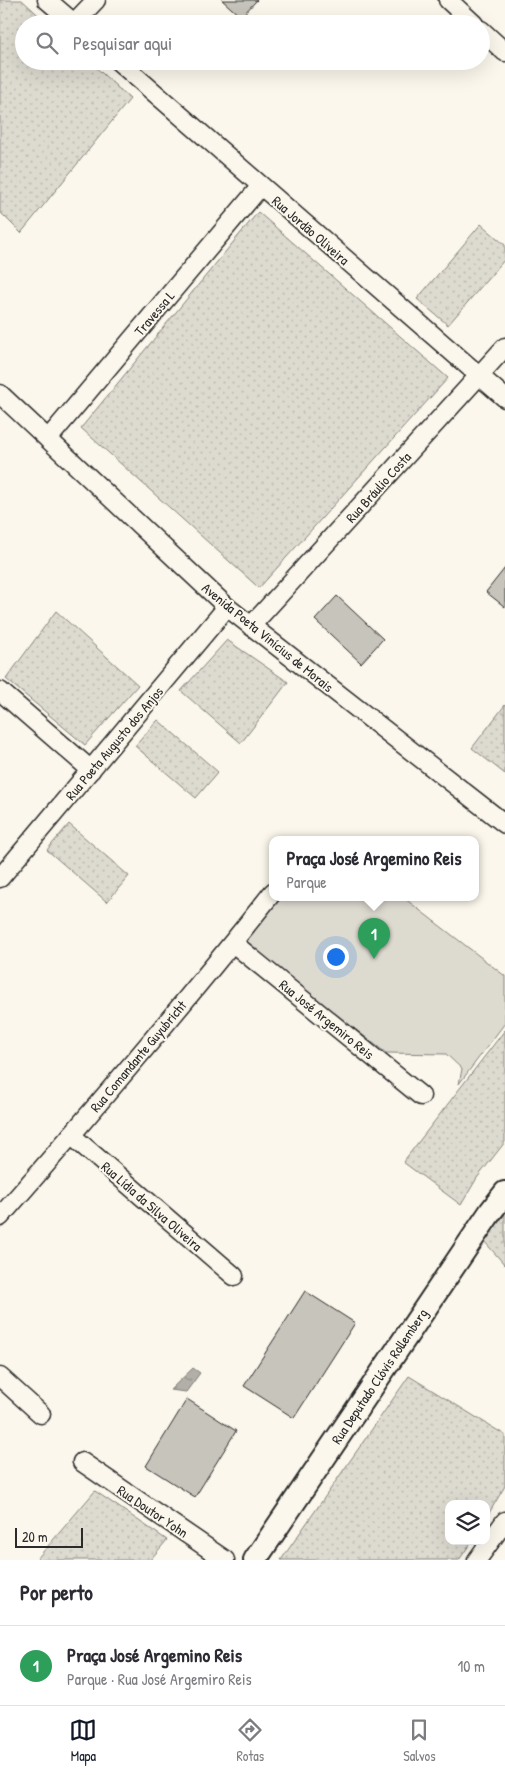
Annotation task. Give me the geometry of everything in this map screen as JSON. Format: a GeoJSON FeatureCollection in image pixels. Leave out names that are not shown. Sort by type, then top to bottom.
{"type":"FeatureCollection","features":[{"type":"Feature","properties":{"kind":"street"},"geometry":{"type":"LineString","coordinates":[[48,0],[65,15]]}},
{"type":"Feature","properties":{"kind":"street"},"geometry":{"type":"LineString","coordinates":[[82,15],[96,0]]}},
{"type":"Feature","properties":{"kind":"street"},"geometry":{"type":"LineString","coordinates":[[448,0],[464,15]]}},
{"type":"Feature","properties":{"kind":"street"},"geometry":{"type":"LineString","coordinates":[[490,38],[505,52]]}},
{"type":"Feature","properties":{"kind":"street","name":"Rua Jordão Oliveira"},"geometry":{"type":"LineString","coordinates":[[128,70],[260,187],[505,398]]}},
{"type":"Feature","properties":{"kind":"street","name":"Travessa L"},"geometry":{"type":"LineString","coordinates":[[48,439],[260,187]]}},
{"type":"Feature","properties":{"kind":"street","name":"Rua Bráulio Costa"},"geometry":{"type":"LineString","coordinates":[[251,626],[505,347]]}},
{"type":"Feature","properties":{"kind":"street","name":"Avenida Poeta Vinícius de Morais"},"geometry":{"type":"LineString","coordinates":[[0,394],[227,607],[505,824]]}},
{"type":"Feature","properties":{"kind":"street","name":"Rua Poeta Augusto dos Anjos"},"geometry":{"type":"LineString","coordinates":[[0,878],[227,607]]}},
{"type":"Feature","properties":{"kind":"street"},"geometry":{"type":"LineString","coordinates":[[0,691],[91,770]]}},
{"type":"Feature","properties":{"kind":"street","name":"Rua Comandante Guyubricht"},"geometry":{"type":"LineString","coordinates":[[0,1217],[71,1135],[269,897]]}},
{"type":"Feature","properties":{"kind":"street","name":"Rua José Argemiro Reis"},"geometry":{"type":"LineString","coordinates":[[232,943],[421,1096]]}},
{"type":"Feature","properties":{"kind":"street","name":"Rua Lídia da Silva Oliveira"},"geometry":{"type":"LineString","coordinates":[[71,1135],[234,1276]]}},
{"type":"Feature","properties":{"kind":"street","name":"Rua Deputado Clóvis Rollemberg"},"geometry":{"type":"LineString","coordinates":[[255,1560],[505,1193]]}},
{"type":"Feature","properties":{"kind":"street"},"geometry":{"type":"LineString","coordinates":[[0,1377],[41,1414]]}},
{"type":"Feature","properties":{"kind":"street","name":"Rua Doutor Yohn"},"geometry":{"type":"LineString","coordinates":[[82,1462],[225,1560]]}},
{"type":"Feature","properties":{"kind":"street"},"geometry":{"type":"LineString","coordinates":[[477,1560],[504,1527]]}},
{"type":"Feature","properties":{"kind":"shaded area"},"geometry":{"type":"Polygon","coordinates":[[[0,0],[22,0],[38,15],[15,15],[15,70],[99,70],[130,99],[21,233],[0,212],[0,0]]]}},
{"type":"Feature","properties":{"kind":"shaded area"},"geometry":{"type":"Polygon","coordinates":[[[258,212],[448,378],[259,588],[81,428],[258,212]]]}},
{"type":"Feature","properties":{"kind":"shaded area"},"geometry":{"type":"Polygon","coordinates":[[[481,224],[505,245],[505,259],[448,325],[417,299],[481,224]]]}},
{"type":"Feature","properties":{"kind":"shaded area"},"geometry":{"type":"Polygon","coordinates":[[[56,611],[138,685],[85,745],[6,679],[56,611]]]}},
{"type":"Feature","properties":{"kind":"shaded area"},"geometry":{"type":"Polygon","coordinates":[[[227,640],[288,682],[241,743],[181,691],[227,640]]]}},
{"type":"Feature","properties":{"kind":"shaded area"},"geometry":{"type":"Polygon","coordinates":[[[505,705],[505,774],[472,748],[505,705]]]}},
{"type":"Feature","properties":{"kind":"shaded area"},"geometry":{"type":"Polygon","coordinates":[[[158,720],[218,772],[196,798],[135,746],[158,720]]]}},
{"type":"Feature","properties":{"kind":"shaded area"},"geometry":{"type":"Polygon","coordinates":[[[69,824],[129,876],[107,902],[47,850],[69,824]]]}},
{"type":"Feature","properties":{"kind":"shaded area"},"geometry":{"type":"Polygon","coordinates":[[[277,901],[408,901],[505,976],[505,1023],[459,1084],[462,1069],[446,1054],[386,1053],[242,942],[277,901]]]}},
{"type":"Feature","properties":{"kind":"shaded area"},"geometry":{"type":"Polygon","coordinates":[[[505,1030],[505,1142],[477,1178],[461,1205],[403,1162],[505,1030]]]}},
{"type":"Feature","properties":{"kind":"shaded area"},"geometry":{"type":"Polygon","coordinates":[[[505,1214],[505,1265],[484,1241],[505,1214]]]}},
{"type":"Feature","properties":{"kind":"shaded area"},"geometry":{"type":"Polygon","coordinates":[[[409,1376],[505,1435],[505,1486],[490,1511],[490,1500],[445,1500],[445,1545],[469,1545],[459,1560],[281,1560],[409,1376]]]}},
{"type":"Feature","properties":{"kind":"shaded area"},"geometry":{"type":"Polygon","coordinates":[[[95,1491],[167,1540],[150,1560],[36,1560],[95,1491]]]}},
{"type":"Feature","properties":{"kind":"water"},"geometry":{"type":"Polygon","coordinates":[[[193,1368],[200,1373],[186,1392],[170,1390],[193,1368]]]}},
{"type":"Feature","properties":{"kind":"building"},"geometry":{"type":"Polygon","coordinates":[[[222,0],[257,0],[243,15],[239,15],[222,0]]]}},
{"type":"Feature","properties":{"kind":"building"},"geometry":{"type":"Polygon","coordinates":[[[505,568],[505,607],[486,592],[505,568]]]}},
{"type":"Feature","properties":{"kind":"building"},"geometry":{"type":"Polygon","coordinates":[[[337,596],[383,639],[361,663],[315,620],[337,596]]]}},
{"type":"Feature","properties":{"kind":"building"},"geometry":{"type":"Polygon","coordinates":[[[305,1291],[355,1323],[294,1418],[244,1386],[305,1291]]]}},
{"type":"Feature","properties":{"kind":"building"},"geometry":{"type":"Polygon","coordinates":[[[187,1399],[236,1431],[195,1497],[146,1466],[187,1399]]]}},
{"type":"Feature","properties":{"kind":"place","name":"Praça José Argemino Reis"},"geometry":{"type":"Point","coordinates":[374,959]}}]}
